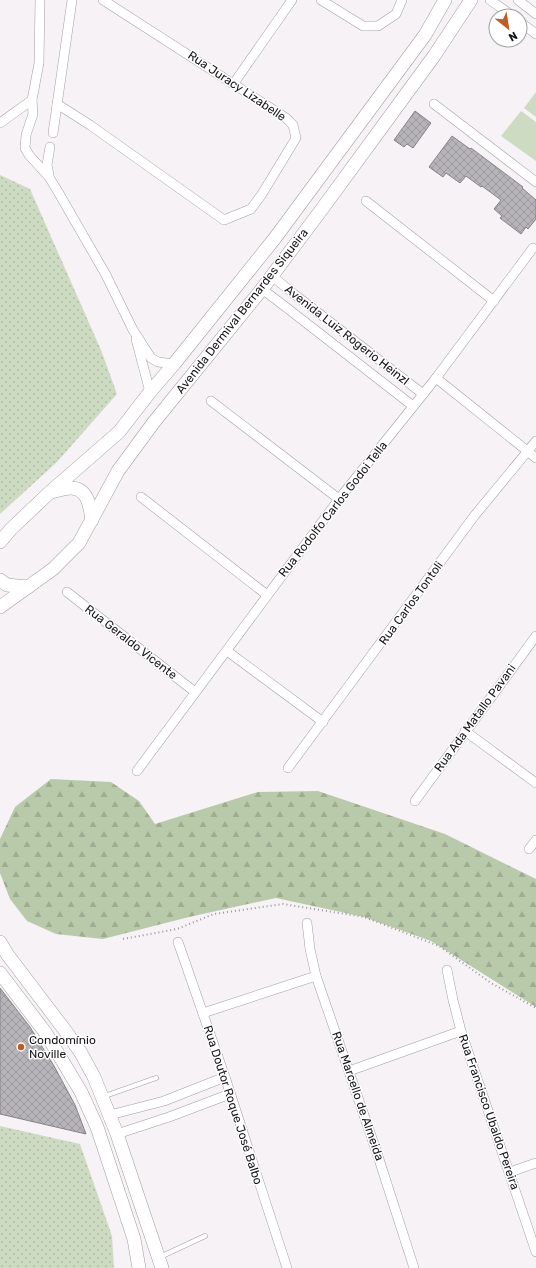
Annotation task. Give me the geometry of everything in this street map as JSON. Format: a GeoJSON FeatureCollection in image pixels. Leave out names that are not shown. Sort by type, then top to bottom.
{"type":"FeatureCollection","features":[{"type":"Feature","properties":{"kind":"main road","name":"Avenida Dermival Bernardes Siqueira"},"geometry":{"type":"LineString","coordinates":[[0,542],[11,529],[49,493],[119,432],[280,233],[425,35],[445,0]]}},
{"type":"Feature","properties":{"kind":"main road","name":"Avenida Dermival Bernardes Siqueira"},"geometry":{"type":"LineString","coordinates":[[0,607],[53,569],[79,543],[118,471],[154,422],[262,289],[322,210],[434,56],[471,0]]}},
{"type":"Feature","properties":{"kind":"main road"},"geometry":{"type":"LineString","coordinates":[[49,493],[72,488],[80,491],[85,495],[90,503],[92,520]]}},
{"type":"Feature","properties":{"kind":"main road"},"geometry":{"type":"LineString","coordinates":[[0,580],[7,585],[28,587]]}},
{"type":"Feature","properties":{"kind":"main road"},"geometry":{"type":"LineString","coordinates":[[0,942],[7,954],[81,1053],[94,1077],[117,1134],[160,1263]]}},
{"type":"Feature","properties":{"kind":"main road"},"geometry":{"type":"LineString","coordinates":[[0,973],[46,1032],[81,1092],[97,1127],[134,1239],[139,1268]]}},
{"type":"Feature","properties":{"kind":"street"},"geometry":{"type":"LineString","coordinates":[[40,0],[39,63],[32,100],[33,114],[26,135],[25,148],[29,155],[49,177],[106,275],[133,330],[151,358],[158,362],[174,364]]}},
{"type":"Feature","properties":{"kind":"street"},"geometry":{"type":"LineString","coordinates":[[53,133],[72,0]]}},
{"type":"Feature","properties":{"kind":"street","name":"Rua Juracy Lizabelle"},"geometry":{"type":"LineString","coordinates":[[57,104],[90,125],[224,220],[250,209],[262,194],[296,138],[293,125],[286,118],[234,83],[103,0]]}},
{"type":"Feature","properties":{"kind":"street"},"geometry":{"type":"LineString","coordinates":[[234,83],[292,0]]}},
{"type":"Feature","properties":{"kind":"street"},"geometry":{"type":"LineString","coordinates":[[321,0],[363,26],[378,26],[396,14],[402,0]]}},
{"type":"Feature","properties":{"kind":"street"},"geometry":{"type":"LineString","coordinates":[[490,0],[502,8]]}},
{"type":"Feature","properties":{"kind":"street"},"geometry":{"type":"LineString","coordinates":[[518,0],[536,14]]}},
{"type":"Feature","properties":{"kind":"street"},"geometry":{"type":"LineString","coordinates":[[0,123],[32,100]]}},
{"type":"Feature","properties":{"kind":"street"},"geometry":{"type":"LineString","coordinates":[[434,104],[536,182]]}},
{"type":"Feature","properties":{"kind":"street"},"geometry":{"type":"LineString","coordinates":[[49,177],[46,165],[50,147]]}},
{"type":"Feature","properties":{"kind":"street"},"geometry":{"type":"LineString","coordinates":[[366,201],[494,301]]}},
{"type":"Feature","properties":{"kind":"street","name":"Rua Rodolfo Carlos Godoi Tella"},"geometry":{"type":"LineString","coordinates":[[137,771],[266,595],[339,499],[436,378],[533,248]]}},
{"type":"Feature","properties":{"kind":"street","name":"Avenida Luiz Rogerio Heinzl"},"geometry":{"type":"LineString","coordinates":[[272,276],[423,394]]}},
{"type":"Feature","properties":{"kind":"street","name":"Avenida Luiz Rogerio Heinzl"},"geometry":{"type":"LineString","coordinates":[[262,289],[413,406]]}},
{"type":"Feature","properties":{"kind":"street"},"geometry":{"type":"LineString","coordinates":[[133,330],[150,392]]}},
{"type":"Feature","properties":{"kind":"street"},"geometry":{"type":"LineString","coordinates":[[436,378],[536,458]]}},
{"type":"Feature","properties":{"kind":"street"},"geometry":{"type":"LineString","coordinates":[[211,401],[339,499]]}},
{"type":"Feature","properties":{"kind":"street","name":"Rua Carlos Tontoli"},"geometry":{"type":"LineString","coordinates":[[288,768],[475,515],[536,441]]}},
{"type":"Feature","properties":{"kind":"street"},"geometry":{"type":"LineString","coordinates":[[141,497],[266,595]]}},
{"type":"Feature","properties":{"kind":"street","name":"Rua Geraldo Vicente"},"geometry":{"type":"LineString","coordinates":[[67,592],[195,692]]}},
{"type":"Feature","properties":{"kind":"street","name":"Rua Ada Matallo Pavani"},"geometry":{"type":"LineString","coordinates":[[415,801],[536,636]]}},
{"type":"Feature","properties":{"kind":"street"},"geometry":{"type":"LineString","coordinates":[[226,651],[323,722]]}},
{"type":"Feature","properties":{"kind":"street"},"geometry":{"type":"LineString","coordinates":[[465,731],[536,784]]}},
{"type":"Feature","properties":{"kind":"street"},"geometry":{"type":"LineString","coordinates":[[529,849],[536,840]]}},
{"type":"Feature","properties":{"kind":"street","name":"Rua Marcello de Almeida"},"geometry":{"type":"LineString","coordinates":[[307,923],[310,949],[316,976],[414,1268]]}},
{"type":"Feature","properties":{"kind":"street","name":"Rua Doutor Roque José Balbo"},"geometry":{"type":"LineString","coordinates":[[178,942],[225,1077],[287,1268]]}},
{"type":"Feature","properties":{"kind":"street","name":"Rua Francisco Ubaldo Pereira"},"geometry":{"type":"LineString","coordinates":[[447,970],[453,1000],[462,1031],[536,1252]]}},
{"type":"Feature","properties":{"kind":"street"},"geometry":{"type":"LineString","coordinates":[[203,1013],[316,976]]}},
{"type":"Feature","properties":{"kind":"street"},"geometry":{"type":"LineString","coordinates":[[349,1071],[462,1031]]}},
{"type":"Feature","properties":{"kind":"street"},"geometry":{"type":"LineString","coordinates":[[110,1115],[164,1101],[225,1077]]}},
{"type":"Feature","properties":{"kind":"street"},"geometry":{"type":"LineString","coordinates":[[117,1134],[169,1117],[230,1094]]}},
{"type":"Feature","properties":{"kind":"street"},"geometry":{"type":"LineString","coordinates":[[510,1172],[536,1163]]}},
{"type":"Feature","properties":{"kind":"lane"},"geometry":{"type":"LineString","coordinates":[[102,1096],[156,1078]]}},
{"type":"Feature","properties":{"kind":"lane"},"geometry":{"type":"LineString","coordinates":[[160,1263],[205,1236]]}},
{"type":"Feature","properties":{"kind":"path"},"geometry":{"type":"LineString","coordinates":[[122,939],[177,929],[214,914],[283,904],[364,917],[439,946],[492,983],[536,1008]]}},
{"type":"Feature","properties":{"kind":"green space"},"geometry":{"type":"Polygon","coordinates":[[[536,92],[536,117],[524,108],[536,92]]]}},
{"type":"Feature","properties":{"kind":"green space"},"geometry":{"type":"Polygon","coordinates":[[[521,111],[536,122],[536,161],[501,136],[521,111]]]}},
{"type":"Feature","properties":{"kind":"green space"},"geometry":{"type":"Polygon","coordinates":[[[0,175],[30,189],[101,350],[117,394],[57,462],[0,514],[0,175]]]}},
{"type":"Feature","properties":{"kind":"green space"},"geometry":{"type":"Polygon","coordinates":[[[51,779],[111,782],[139,801],[155,824],[258,792],[318,791],[445,834],[536,879],[536,1007],[431,941],[364,917],[276,898],[189,917],[103,939],[56,934],[27,921],[10,899],[0,873],[0,839],[15,807],[51,779]]]}},
{"type":"Feature","properties":{"kind":"green space"},"geometry":{"type":"Polygon","coordinates":[[[0,1126],[80,1144],[112,1236],[114,1268],[0,1268],[0,1126]]]}},
{"type":"Feature","properties":{"kind":"building"},"geometry":{"type":"Polygon","coordinates":[[[415,111],[431,123],[413,148],[407,144],[404,147],[394,140],[415,111]]]}},
{"type":"Feature","properties":{"kind":"building"},"geometry":{"type":"Polygon","coordinates":[[[452,136],[470,149],[471,148],[523,187],[522,188],[536,200],[536,219],[528,229],[526,227],[521,234],[500,218],[502,216],[494,209],[501,200],[482,186],[481,187],[466,176],[460,183],[446,173],[443,177],[429,167],[452,136]]]}},
{"type":"Feature","properties":{"kind":"building","name":"Condomínio Noville"},"geometry":{"type":"Polygon","coordinates":[[[0,988],[30,1027],[54,1066],[75,1105],[86,1134],[0,1114],[0,988]]]}},
{"type":"Feature","properties":{"kind":"place","name":"Condomínio Noville"},"geometry":{"type":"Point","coordinates":[21,1047]}}]}
